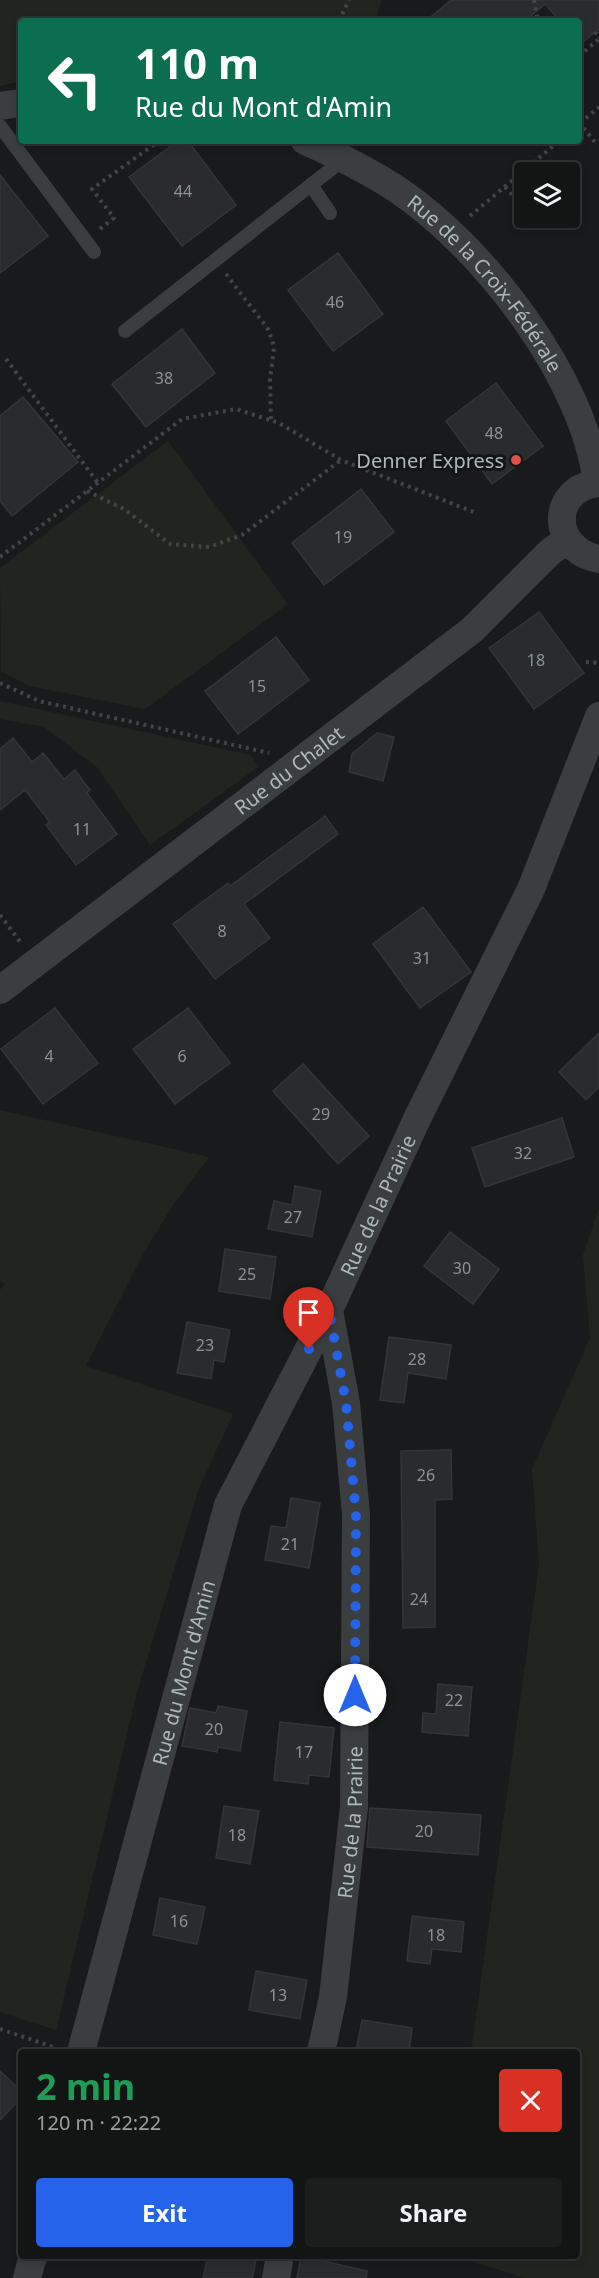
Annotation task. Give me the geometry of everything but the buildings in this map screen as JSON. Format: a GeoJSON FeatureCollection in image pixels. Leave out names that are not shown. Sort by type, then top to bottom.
{"type":"FeatureCollection","features":[{"type":"Feature","properties":{"kind":"street"},"geometry":{"type":"LineString","coordinates":[[0,106],[18,103]]}},
{"type":"Feature","properties":{"kind":"street","name":"Rue de la Croix-Fédérale"},"geometry":{"type":"LineString","coordinates":[[315,144],[399,191],[450,233],[513,301],[564,381],[591,453],[598,483]]}},
{"type":"Feature","properties":{"kind":"street"},"geometry":{"type":"LineString","coordinates":[[598,483],[584,486],[574,493],[566,503],[562,514],[562,528],[567,540],[581,554],[599,559]]}},
{"type":"Feature","properties":{"kind":"street","name":"Rue du Chalet"},"geometry":{"type":"LineString","coordinates":[[0,990],[472,630],[550,552],[567,540]]}},
{"type":"Feature","properties":{"kind":"street","name":"Rue de la Prairie"},"geometry":{"type":"LineString","coordinates":[[322,2049],[333,1997],[355,1796],[356,1515],[346,1403],[329,1310],[417,1119],[531,890],[599,716]]}},
{"type":"Feature","properties":{"kind":"street","name":"Rue du Mont d'Amin"},"geometry":{"type":"LineString","coordinates":[[82,2049],[228,1505],[329,1310]]}},
{"type":"Feature","properties":{"kind":"street"},"geometry":{"type":"LineString","coordinates":[[27,2278],[32,2259]]}},
{"type":"Feature","properties":{"kind":"street"},"geometry":{"type":"LineString","coordinates":[[276,2278],[279,2259]]}},
{"type":"Feature","properties":{"kind":"lane"},"geometry":{"type":"LineString","coordinates":[[0,126],[94,252]]}},
{"type":"Feature","properties":{"kind":"lane"},"geometry":{"type":"LineString","coordinates":[[0,151],[12,142]]}},
{"type":"Feature","properties":{"kind":"lane"},"geometry":{"type":"LineString","coordinates":[[125,331],[344,159]]}},
{"type":"Feature","properties":{"kind":"lane"},"geometry":{"type":"LineString","coordinates":[[311,185],[330,213]]}},
{"type":"Feature","properties":{"kind":"path"},"geometry":{"type":"LineString","coordinates":[[341,18],[350,0]]}},
{"type":"Feature","properties":{"kind":"path"},"geometry":{"type":"LineString","coordinates":[[534,0],[537,18]]}},
{"type":"Feature","properties":{"kind":"path"},"geometry":{"type":"LineString","coordinates":[[582,53],[599,38],[595,32]]}},
{"type":"Feature","properties":{"kind":"path"},"geometry":{"type":"LineString","coordinates":[[582,121],[599,107]]}},
{"type":"Feature","properties":{"kind":"path"},"geometry":{"type":"LineString","coordinates":[[582,127],[597,145]]}},
{"type":"Feature","properties":{"kind":"path"},"geometry":{"type":"LineString","coordinates":[[85,240],[114,218],[92,189],[155,144]]}},
{"type":"Feature","properties":{"kind":"path"},"geometry":{"type":"LineString","coordinates":[[463,223],[555,144]]}},
{"type":"Feature","properties":{"kind":"path"},"geometry":{"type":"LineString","coordinates":[[505,187],[514,198]]}},
{"type":"Feature","properties":{"kind":"path"},"geometry":{"type":"LineString","coordinates":[[216,260],[268,329],[272,340],[274,348],[270,380],[271,420]]}},
{"type":"Feature","properties":{"kind":"path"},"geometry":{"type":"LineString","coordinates":[[6,359],[98,483]]}},
{"type":"Feature","properties":{"kind":"path"},"geometry":{"type":"LineString","coordinates":[[0,557],[182,419],[236,409],[271,420],[341,460],[476,513]]}},
{"type":"Feature","properties":{"kind":"path"},"geometry":{"type":"LineString","coordinates":[[87,491],[124,509],[170,544],[209,547],[242,535],[341,460]]}},
{"type":"Feature","properties":{"kind":"path"},"geometry":{"type":"LineString","coordinates":[[586,662],[599,663]]}},
{"type":"Feature","properties":{"kind":"path"},"geometry":{"type":"LineString","coordinates":[[0,683],[39,701],[301,760]]}},
{"type":"Feature","properties":{"kind":"path"},"geometry":{"type":"LineString","coordinates":[[0,2029],[48,2046]]}},
{"type":"Feature","properties":{"kind":"shaded area"},"geometry":{"type":"Polygon","coordinates":[[[0,0],[382,0],[376,18],[18,18],[18,82],[0,86],[0,0]]]}},
{"type":"Feature","properties":{"kind":"shaded area"},"geometry":{"type":"Polygon","coordinates":[[[168,441],[288,604],[145,709],[29,686],[1,671],[0,568],[168,441]]]}},
{"type":"Feature","properties":{"kind":"shaded area"},"geometry":{"type":"Polygon","coordinates":[[[0,701],[251,755],[258,767],[150,845],[97,767],[44,727],[0,719],[0,701]]]}},
{"type":"Feature","properties":{"kind":"shaded area"},"geometry":{"type":"Polygon","coordinates":[[[0,1110],[209,1157],[173,1205],[144,1252],[86,1366],[233,1414],[199,1488],[137,1692],[56,2030],[0,2012],[0,1290],[5,1284],[0,1280],[0,1110]]]}},
{"type":"Feature","properties":{"kind":"shaded area"},"geometry":{"type":"Polygon","coordinates":[[[599,1208],[599,2278],[525,2278],[466,2259],[580,2259],[580,2049],[471,2049],[539,1565],[532,1469],[590,1338],[583,1255],[599,1208]]]}},
{"type":"Feature","properties":{"kind":"place","name":"Denner Express"},"geometry":{"type":"Point","coordinates":[516,460]}},
{"type":"Feature","properties":{"kind":"route"},"geometry":{"type":"LineString","coordinates":[[309,1349],[329,1310],[346,1403],[356,1515],[355,1695]]}}]}
